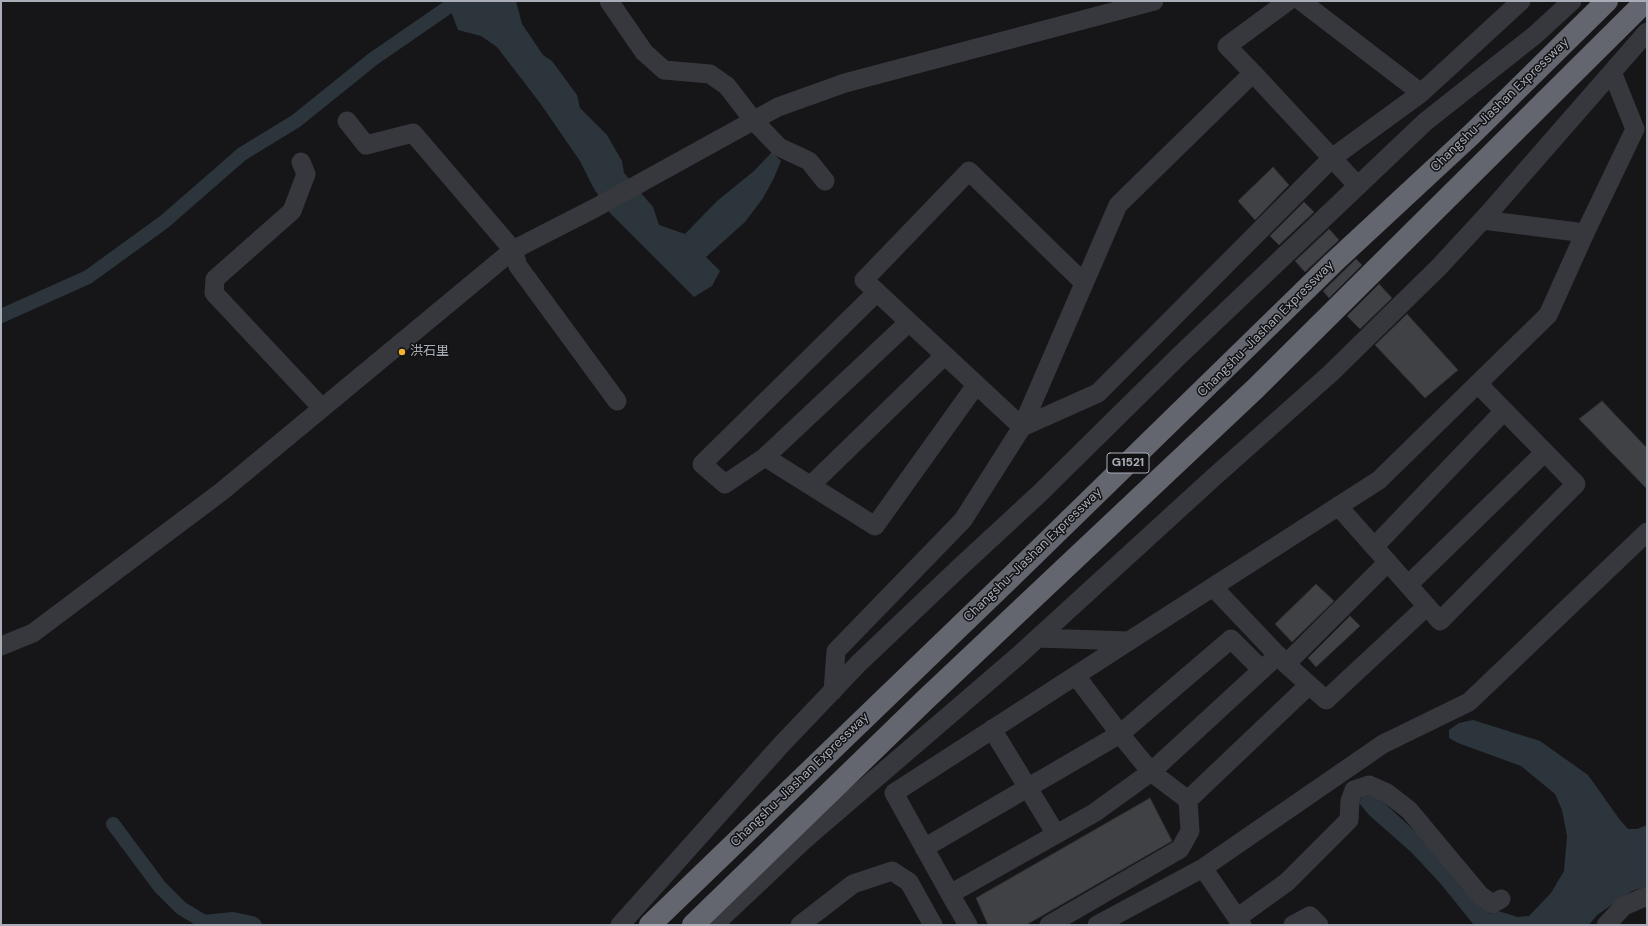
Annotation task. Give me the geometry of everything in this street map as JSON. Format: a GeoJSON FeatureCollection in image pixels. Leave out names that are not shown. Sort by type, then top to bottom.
{"type":"FeatureCollection","features":[{"type":"Feature","properties":{"kind":"highway","name":"Changshu-Jiashan Expressway"},"geometry":{"type":"LineString","coordinates":[[650,925],[1333,263],[1471,135],[1607,1]]}},
{"type":"Feature","properties":{"kind":"highway","name":"G1521"},"geometry":{"type":"LineString","coordinates":[[693,925],[920,706],[1256,388],[1646,1]]}},
{"type":"Feature","properties":{"kind":"street"},"geometry":{"type":"LineString","coordinates":[[609,1],[644,52],[664,70],[710,74],[727,86],[754,122],[779,147],[809,160],[825,181]]}},
{"type":"Feature","properties":{"kind":"street"},"geometry":{"type":"LineString","coordinates":[[1,646],[33,633],[221,492],[513,250],[595,208],[644,180],[754,122],[778,107],[846,84],[1154,1]]}},
{"type":"Feature","properties":{"kind":"street"},"geometry":{"type":"LineString","coordinates":[[1288,1],[1227,46],[1358,186]]}},
{"type":"Feature","properties":{"kind":"street"},"geometry":{"type":"LineString","coordinates":[[1301,1],[1421,93]]}},
{"type":"Feature","properties":{"kind":"street"},"geometry":{"type":"LineString","coordinates":[[1022,427],[1098,393],[1332,158],[1421,93],[1521,1]]}},
{"type":"Feature","properties":{"kind":"street"},"geometry":{"type":"LineString","coordinates":[[620,925],[780,746],[859,663],[1045,489],[1180,355],[1425,122],[1535,35],[1572,1]]}},
{"type":"Feature","properties":{"kind":"street"},"geometry":{"type":"LineString","coordinates":[[714,925],[804,840],[1038,638],[1214,477],[1332,373],[1440,266],[1483,220],[1647,32]]}},
{"type":"Feature","properties":{"kind":"street"},"geometry":{"type":"LineString","coordinates":[[968,925],[894,793],[1379,480],[1548,315],[1585,233],[1635,129],[1612,72]]}},
{"type":"Feature","properties":{"kind":"street"},"geometry":{"type":"LineString","coordinates":[[833,691],[836,651],[963,520],[1022,427],[1118,205],[1252,73]]}},
{"type":"Feature","properties":{"kind":"street"},"geometry":{"type":"LineString","coordinates":[[347,121],[366,145],[413,133],[513,250],[518,266],[617,401]]}},
{"type":"Feature","properties":{"kind":"street"},"geometry":{"type":"LineString","coordinates":[[301,162],[306,174],[292,211],[215,279],[214,293],[322,408]]}},
{"type":"Feature","properties":{"kind":"street"},"geometry":{"type":"LineString","coordinates":[[1022,427],[864,280],[970,171],[1084,283]]}},
{"type":"Feature","properties":{"kind":"street"},"geometry":{"type":"LineString","coordinates":[[1483,220],[1585,233]]}},
{"type":"Feature","properties":{"kind":"street"},"geometry":{"type":"LineString","coordinates":[[877,292],[702,464],[725,484],[765,457],[909,322]]}},
{"type":"Feature","properties":{"kind":"street"},"geometry":{"type":"LineString","coordinates":[[811,485],[945,355]]}},
{"type":"Feature","properties":{"kind":"street"},"geometry":{"type":"LineString","coordinates":[[765,457],[875,526],[976,384]]}},
{"type":"Feature","properties":{"kind":"street"},"geometry":{"type":"LineString","coordinates":[[1338,506],[1440,621],[1576,484],[1478,384]]}},
{"type":"Feature","properties":{"kind":"street"},"geometry":{"type":"LineString","coordinates":[[1374,547],[1504,411]]}},
{"type":"Feature","properties":{"kind":"street"},"geometry":{"type":"LineString","coordinates":[[1408,585],[1545,452]]}},
{"type":"Feature","properties":{"kind":"street"},"geometry":{"type":"LineString","coordinates":[[1097,925],[1203,868],[1383,744],[1469,702],[1647,532]]}},
{"type":"Feature","properties":{"kind":"street"},"geometry":{"type":"LineString","coordinates":[[950,894],[1094,813],[1151,772],[1262,670],[1282,660],[1388,562]]}},
{"type":"Feature","properties":{"kind":"street"},"geometry":{"type":"LineString","coordinates":[[1212,587],[1282,660],[1326,700],[1427,606]]}},
{"type":"Feature","properties":{"kind":"street"},"geometry":{"type":"LineString","coordinates":[[1038,638],[1129,641]]}},
{"type":"Feature","properties":{"kind":"street"},"geometry":{"type":"LineString","coordinates":[[924,848],[1120,734],[1231,639],[1262,670]]}},
{"type":"Feature","properties":{"kind":"street"},"geometry":{"type":"LineString","coordinates":[[1049,925],[1180,849],[1190,831],[1188,800],[1151,772],[1076,676]]}},
{"type":"Feature","properties":{"kind":"street"},"geometry":{"type":"LineString","coordinates":[[1188,800],[1309,685]]}},
{"type":"Feature","properties":{"kind":"street"},"geometry":{"type":"LineString","coordinates":[[992,729],[1056,834]]}},
{"type":"Feature","properties":{"kind":"street"},"geometry":{"type":"LineString","coordinates":[[1203,868],[1239,922],[1287,882],[1349,820],[1350,801],[1354,790],[1369,785],[1387,793],[1409,810],[1480,895],[1492,904],[1501,899]]}},
{"type":"Feature","properties":{"kind":"street"},"geometry":{"type":"LineString","coordinates":[[800,925],[853,884],[892,871],[909,882],[933,925]]}},
{"type":"Feature","properties":{"kind":"street"},"geometry":{"type":"LineString","coordinates":[[1606,925],[1624,906],[1647,896]]}},
{"type":"Feature","properties":{"kind":"street"},"geometry":{"type":"LineString","coordinates":[[1293,925],[1310,916],[1319,925]]}},
{"type":"Feature","properties":{"kind":"shaded area"},"geometry":{"type":"Polygon","coordinates":[[[447,1],[516,1],[522,24],[543,55],[552,61],[577,95],[580,108],[607,135],[622,161],[624,173],[653,207],[659,225],[685,234],[717,201],[754,171],[772,152],[781,161],[763,198],[745,222],[706,257],[720,271],[712,286],[694,297],[610,213],[593,187],[580,161],[540,103],[497,47],[481,36],[458,30],[447,1]]]}},
{"type":"Feature","properties":{"kind":"shaded area"},"geometry":{"type":"Polygon","coordinates":[[[1473,720],[1540,741],[1588,775],[1628,829],[1637,829],[1647,825],[1647,886],[1632,891],[1597,915],[1589,925],[1474,925],[1440,883],[1411,852],[1369,815],[1359,803],[1363,796],[1371,795],[1378,797],[1422,838],[1481,907],[1490,914],[1498,911],[1518,917],[1529,916],[1551,893],[1564,871],[1567,836],[1562,810],[1555,794],[1521,766],[1458,743],[1449,738],[1449,730],[1459,723],[1473,720]]]}},
{"type":"Feature","properties":{"kind":"building"},"geometry":{"type":"Polygon","coordinates":[[[1273,167],[1289,185],[1255,220],[1238,201],[1273,167]]]}},
{"type":"Feature","properties":{"kind":"building"},"geometry":{"type":"Polygon","coordinates":[[[1304,202],[1314,212],[1279,245],[1270,236],[1304,202]]]}},
{"type":"Feature","properties":{"kind":"building"},"geometry":{"type":"Polygon","coordinates":[[[1329,229],[1339,240],[1305,272],[1295,261],[1329,229]]]}},
{"type":"Feature","properties":{"kind":"building"},"geometry":{"type":"Polygon","coordinates":[[[1356,259],[1362,265],[1329,298],[1323,291],[1356,259]]]}},
{"type":"Feature","properties":{"kind":"building"},"geometry":{"type":"Polygon","coordinates":[[[1379,284],[1392,298],[1360,329],[1347,316],[1379,284]]]}},
{"type":"Feature","properties":{"kind":"building"},"geometry":{"type":"Polygon","coordinates":[[[1407,314],[1458,370],[1425,398],[1375,345],[1407,314]]]}},
{"type":"Feature","properties":{"kind":"building"},"geometry":{"type":"Polygon","coordinates":[[[1602,401],[1647,448],[1647,489],[1579,419],[1602,401]]]}},
{"type":"Feature","properties":{"kind":"building"},"geometry":{"type":"Polygon","coordinates":[[[1316,584],[1334,601],[1292,642],[1275,624],[1316,584]]]}},
{"type":"Feature","properties":{"kind":"building"},"geometry":{"type":"Polygon","coordinates":[[[1350,616],[1360,626],[1316,667],[1308,658],[1350,616]]]}},
{"type":"Feature","properties":{"kind":"building"},"geometry":{"type":"Polygon","coordinates":[[[1150,798],[1172,841],[1026,925],[988,925],[976,898],[1150,798]]]}},
{"type":"Feature","properties":{"kind":"waterway"},"geometry":{"type":"LineString","coordinates":[[1,316],[88,277],[164,222],[242,154],[296,121],[373,59],[457,1]]}},
{"type":"Feature","properties":{"kind":"waterway"},"geometry":{"type":"LineString","coordinates":[[113,824],[160,887],[181,908],[204,922],[233,919],[255,925]]}},
{"type":"Feature","properties":{"kind":"place","name":"洪石里"},"geometry":{"type":"Point","coordinates":[402,352]}}]}
